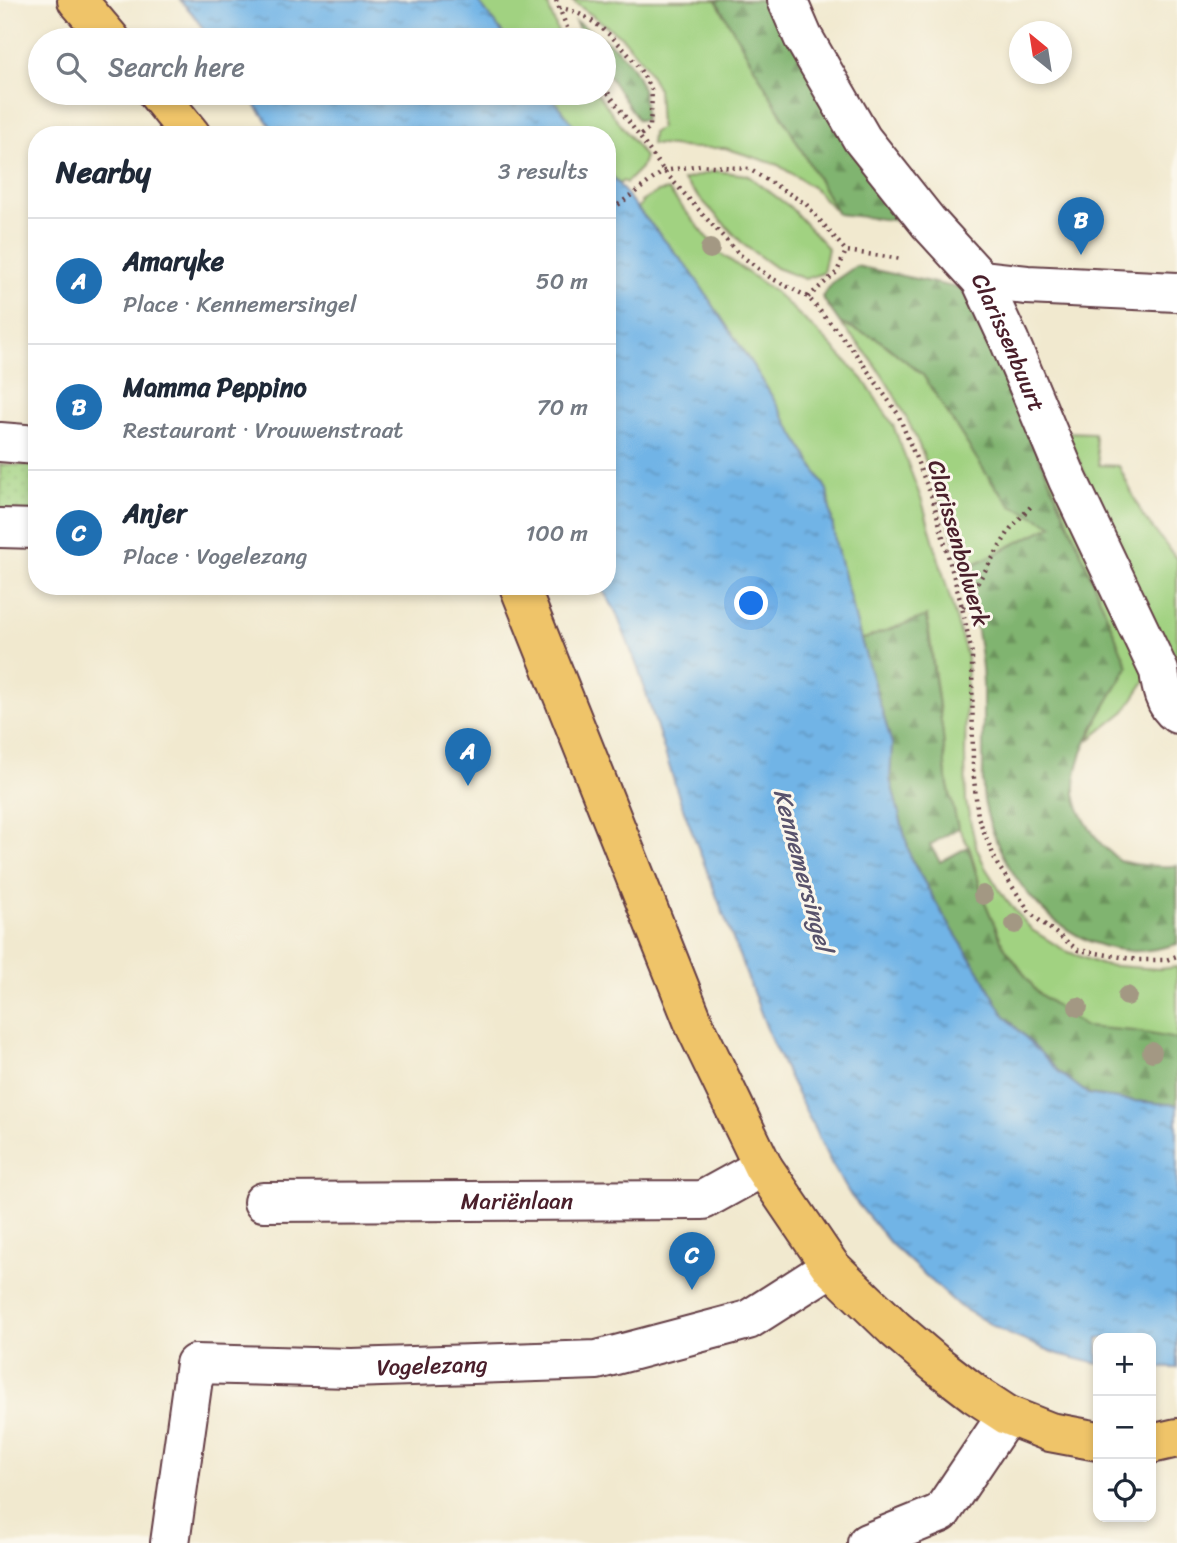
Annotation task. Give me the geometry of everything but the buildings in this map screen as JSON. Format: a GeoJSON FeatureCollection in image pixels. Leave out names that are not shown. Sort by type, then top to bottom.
{"type":"FeatureCollection","features":[{"type":"Feature","properties":{"kind":"main road"},"geometry":{"type":"LineString","coordinates":[[76,0],[100,28]]}},
{"type":"Feature","properties":{"kind":"main road"},"geometry":{"type":"LineString","coordinates":[[167,105],[184,126]]}},
{"type":"Feature","properties":{"kind":"main road"},"geometry":{"type":"LineString","coordinates":[[523,595],[695,1026],[763,1167],[831,1267],[895,1329],[936,1364],[1006,1415],[1050,1432],[1093,1440]]}},
{"type":"Feature","properties":{"kind":"main road"},"geometry":{"type":"LineString","coordinates":[[1156,1443],[1177,1438]]}},
{"type":"Feature","properties":{"kind":"street","name":"Clarissenbuurt"},"geometry":{"type":"LineString","coordinates":[[787,0],[803,37],[862,138],[929,222],[981,280],[1064,471],[1159,671],[1162,690],[1171,710],[1177,715]]}},
{"type":"Feature","properties":{"kind":"street"},"geometry":{"type":"LineString","coordinates":[[981,280],[1027,285],[1177,292]]}},
{"type":"Feature","properties":{"kind":"street"},"geometry":{"type":"LineString","coordinates":[[0,442],[28,444]]}},
{"type":"Feature","properties":{"kind":"street"},"geometry":{"type":"LineString","coordinates":[[0,528],[28,529]]}},
{"type":"Feature","properties":{"kind":"street","name":"Mariënlaan"},"geometry":{"type":"LineString","coordinates":[[262,1202],[703,1200],[763,1167]]}},
{"type":"Feature","properties":{"kind":"street","name":"Vogelezang"},"geometry":{"type":"LineString","coordinates":[[170,1543],[195,1364],[351,1368],[597,1360],[748,1320],[831,1267]]}},
{"type":"Feature","properties":{"kind":"street"},"geometry":{"type":"LineString","coordinates":[[867,1543],[941,1513],[1006,1415]]}},
{"type":"Feature","properties":{"kind":"path"},"geometry":{"type":"LineString","coordinates":[[556,0],[567,28]]}},
{"type":"Feature","properties":{"kind":"path"},"geometry":{"type":"LineString","coordinates":[[559,8],[568,9],[599,28]]}},
{"type":"Feature","properties":{"kind":"path"},"geometry":{"type":"LineString","coordinates":[[616,41],[639,68],[651,89],[650,128],[638,137]]}},
{"type":"Feature","properties":{"kind":"path","name":"Clarissenbolwerk"},"geometry":{"type":"LineString","coordinates":[[616,104],[664,171],[739,254],[771,278],[808,298],[851,347],[898,414],[933,500],[962,607],[972,654],[973,769],[978,817],[996,864],[1031,914],[1078,950],[1138,960],[1166,960],[1177,956]]}},
{"type":"Feature","properties":{"kind":"path"},"geometry":{"type":"LineString","coordinates":[[616,206],[664,171],[700,164],[749,169],[806,204],[846,251],[907,260]]}},
{"type":"Feature","properties":{"kind":"path"},"geometry":{"type":"LineString","coordinates":[[808,298],[837,272],[846,251]]}},
{"type":"Feature","properties":{"kind":"path"},"geometry":{"type":"LineString","coordinates":[[962,607],[1010,528],[1064,471]]}},
{"type":"Feature","properties":{"kind":"green space"},"geometry":{"type":"Polygon","coordinates":[[[477,0],[546,0],[556,28],[499,28],[477,0]]]}},
{"type":"Feature","properties":{"kind":"green space"},"geometry":{"type":"Polygon","coordinates":[[[571,0],[716,0],[838,214],[815,189],[778,165],[725,148],[651,144],[652,133],[660,128],[658,89],[645,65],[616,33],[616,28],[609,28],[571,0]]]}},
{"type":"Feature","properties":{"kind":"green space"},"geometry":{"type":"Polygon","coordinates":[[[716,0],[775,0],[901,213],[899,221],[838,214],[716,0]]]}},
{"type":"Feature","properties":{"kind":"green space"},"geometry":{"type":"Polygon","coordinates":[[[616,48],[633,68],[643,92],[645,120],[638,120],[616,87],[616,48]]]}},
{"type":"Feature","properties":{"kind":"green space"},"geometry":{"type":"Polygon","coordinates":[[[558,105],[606,105],[645,157],[641,168],[626,183],[623,181],[619,184],[616,180],[616,126],[574,126],[558,105]]]}},
{"type":"Feature","properties":{"kind":"green space"},"geometry":{"type":"Polygon","coordinates":[[[715,171],[747,175],[790,207],[828,248],[823,273],[805,279],[776,268],[744,245],[683,180],[715,171]]]}},
{"type":"Feature","properties":{"kind":"green space"},"geometry":{"type":"Polygon","coordinates":[[[668,190],[720,253],[775,292],[827,341],[863,379],[893,425],[922,501],[967,657],[966,802],[976,846],[985,867],[1006,900],[1032,930],[1066,951],[1102,965],[1159,969],[1177,967],[1177,1040],[1085,1027],[1037,992],[1003,945],[984,900],[970,849],[958,827],[946,777],[927,616],[861,640],[836,546],[827,490],[761,378],[690,270],[637,208],[641,202],[657,192],[668,190]]]}},
{"type":"Feature","properties":{"kind":"green space"},"geometry":{"type":"Polygon","coordinates":[[[856,266],[972,291],[967,293],[1078,545],[1128,667],[1093,728],[1079,761],[1075,794],[1078,805],[1097,839],[1119,860],[1148,866],[1177,865],[1177,944],[1130,951],[1102,946],[1077,935],[1033,900],[1002,853],[991,827],[983,796],[982,670],[964,569],[1053,525],[1012,506],[991,481],[923,375],[878,339],[840,323],[822,297],[833,282],[856,266]]]}},
{"type":"Feature","properties":{"kind":"green space"},"geometry":{"type":"Polygon","coordinates":[[[967,292],[1149,675],[1125,711],[1089,740],[1098,720],[1078,545],[967,292]]]}},
{"type":"Feature","properties":{"kind":"green space"},"geometry":{"type":"Polygon","coordinates":[[[840,323],[878,339],[923,375],[991,481],[1012,506],[1054,525],[964,569],[927,463],[904,412],[871,359],[840,323]]]}},
{"type":"Feature","properties":{"kind":"green space"},"geometry":{"type":"Polygon","coordinates":[[[1066,432],[1094,433],[1099,465],[1119,466],[1143,516],[1177,559],[1177,679],[1066,432]]]}},
{"type":"Feature","properties":{"kind":"green space"},"geometry":{"type":"Polygon","coordinates":[[[0,464],[28,466],[28,514],[0,512],[0,464]]]}},
{"type":"Feature","properties":{"kind":"green space"},"geometry":{"type":"Polygon","coordinates":[[[926,616],[943,735],[946,777],[958,828],[930,845],[940,862],[968,847],[984,900],[1003,945],[1037,992],[1085,1027],[1134,1031],[1177,1039],[1177,1105],[1088,1094],[1059,1072],[1004,1015],[911,859],[890,779],[892,744],[861,640],[926,616]]]}},
{"type":"Feature","properties":{"kind":"water"},"geometry":{"type":"Polygon","coordinates":[[[180,0],[477,0],[499,28],[203,28],[180,0]]]}},
{"type":"Feature","properties":{"kind":"water"},"geometry":{"type":"Polygon","coordinates":[[[256,105],[558,105],[574,126],[271,126],[256,105]]]}},
{"type":"Feature","properties":{"kind":"water","name":"Kennemersingel"},"geometry":{"type":"Polygon","coordinates":[[[616,181],[690,270],[761,378],[827,490],[836,546],[892,744],[890,779],[911,859],[945,918],[1004,1015],[1059,1072],[1088,1094],[1177,1105],[1177,1368],[1156,1368],[1156,1333],[1093,1333],[1093,1363],[1058,1354],[1006,1333],[959,1306],[891,1244],[851,1196],[830,1161],[772,1042],[680,800],[639,671],[615,610],[606,595],[616,595],[616,181]]]}},
{"type":"Feature","properties":{"kind":"place","name":"Mamma Peppino"},"geometry":{"type":"Point","coordinates":[1081,255]}},
{"type":"Feature","properties":{"kind":"place","name":"Amaryke"},"geometry":{"type":"Point","coordinates":[468,786]}},
{"type":"Feature","properties":{"kind":"place","name":"Anjer"},"geometry":{"type":"Point","coordinates":[692,1290]}}]}
